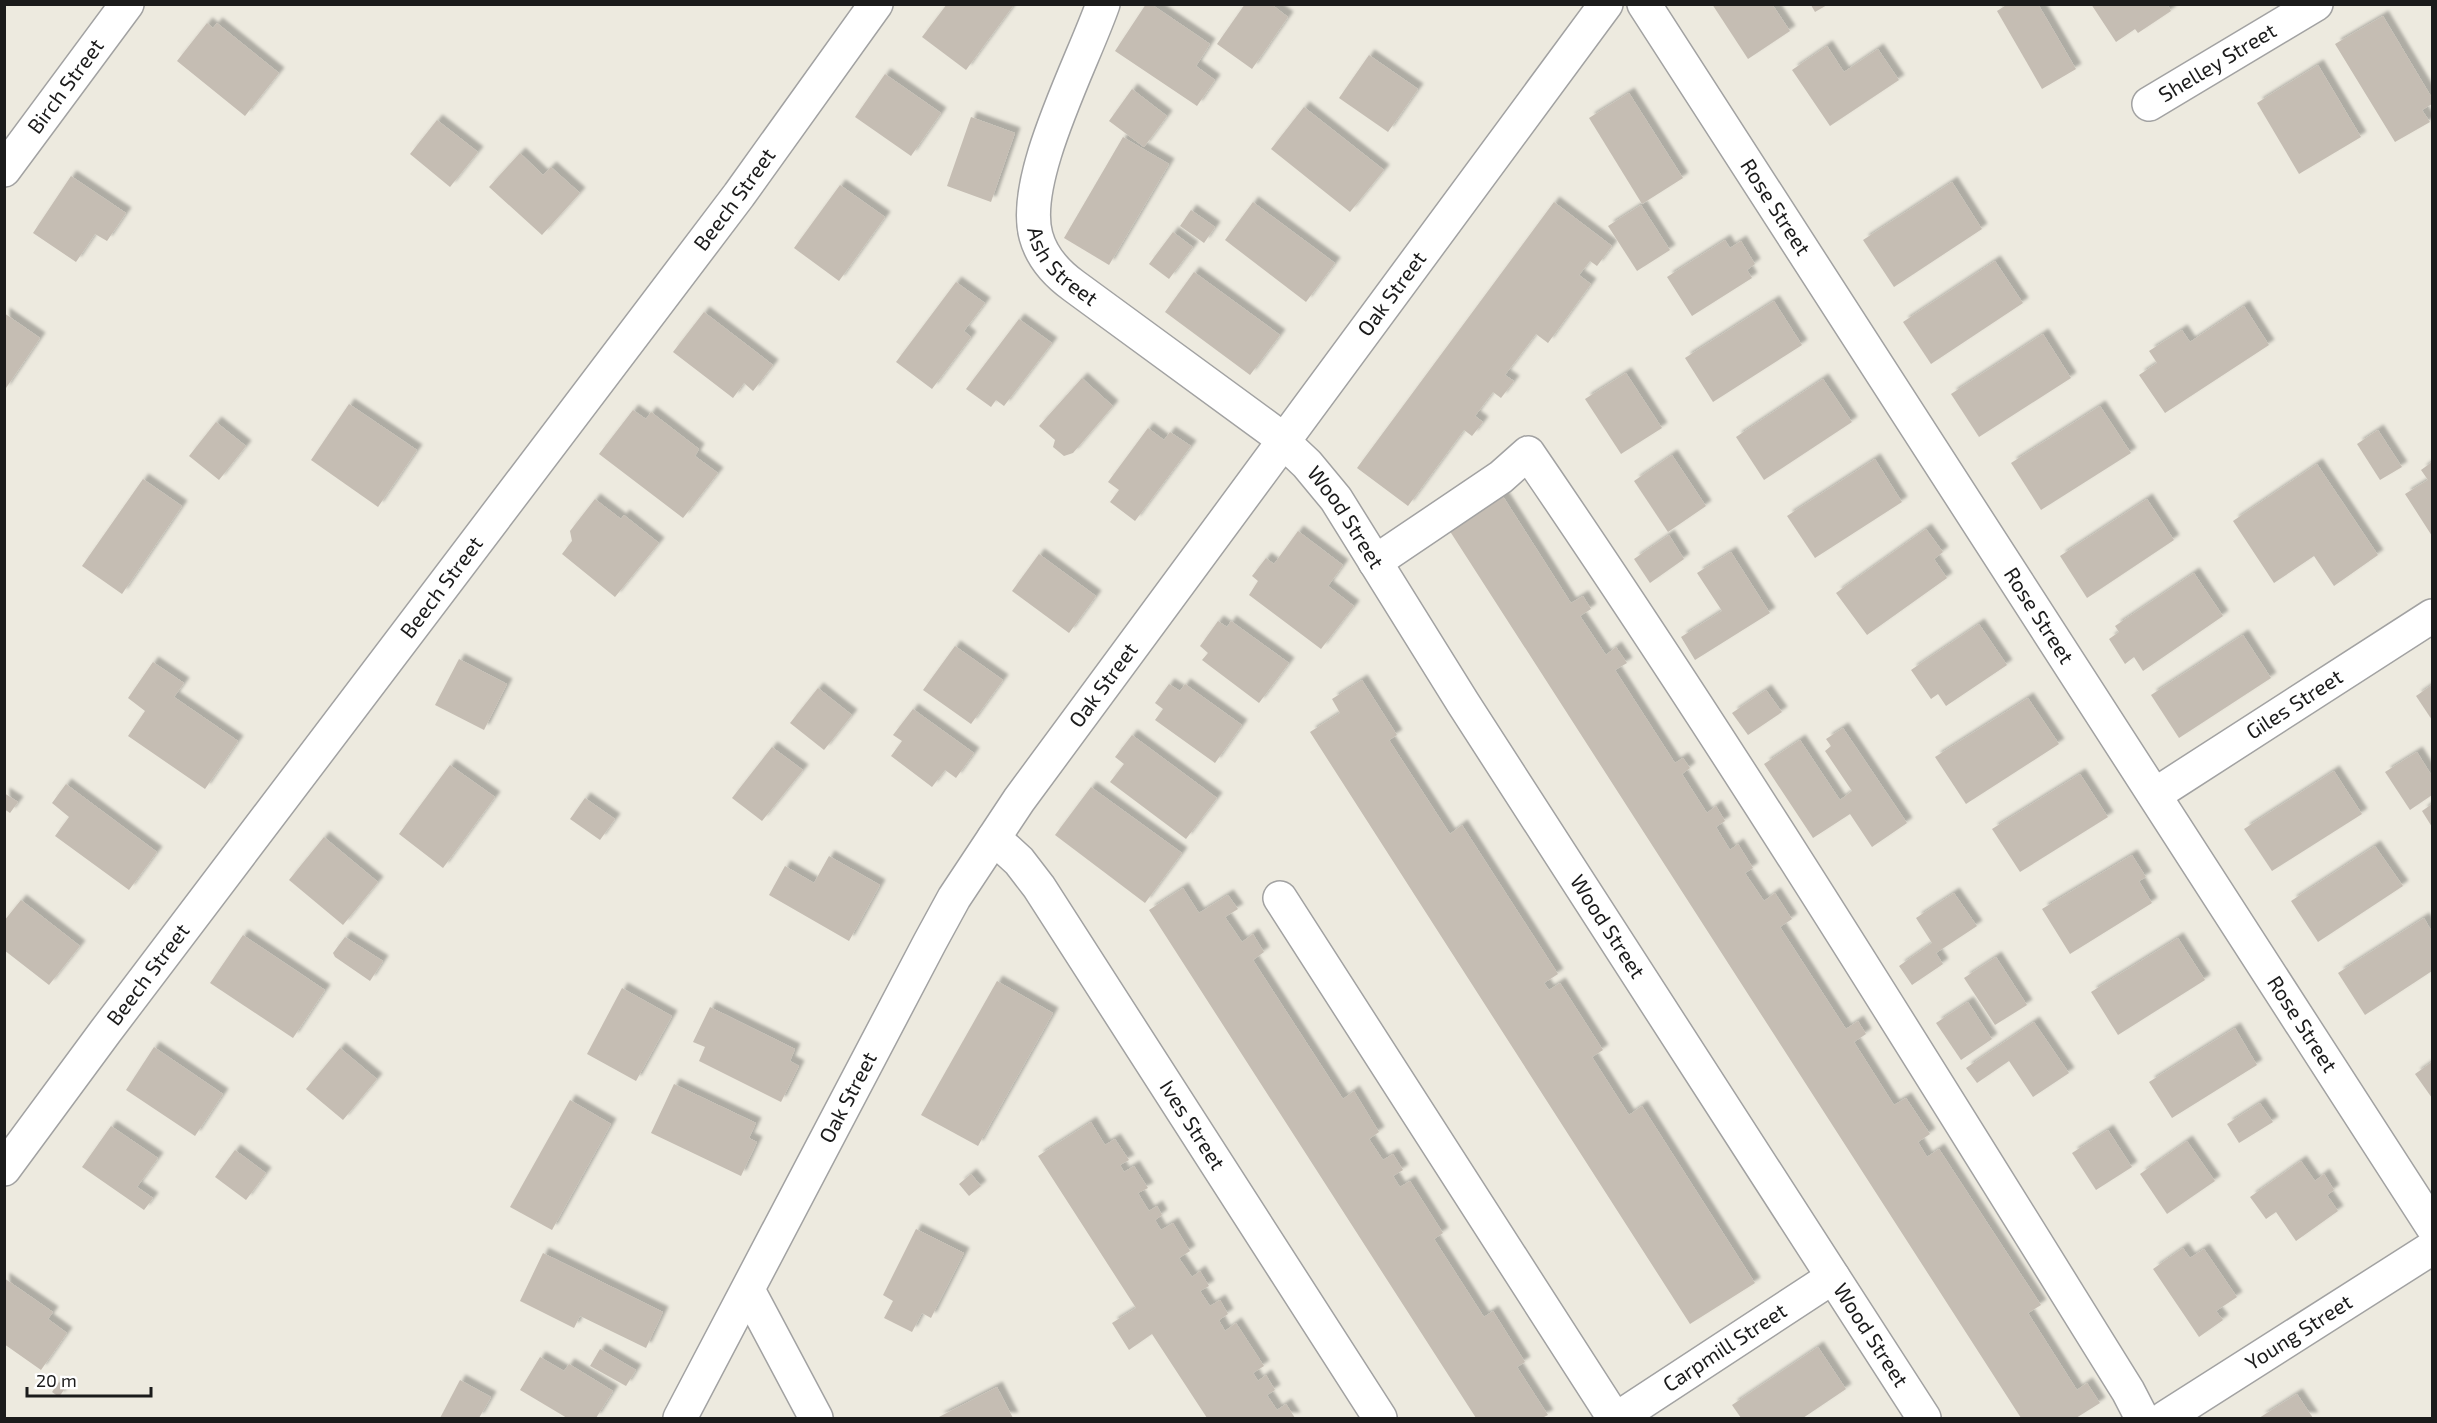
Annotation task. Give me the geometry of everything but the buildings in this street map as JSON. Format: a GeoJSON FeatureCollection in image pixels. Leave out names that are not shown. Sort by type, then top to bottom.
{"type":"FeatureCollection","features":[{"type":"Feature","properties":{"kind":"street","name":"Birch Street"},"geometry":{"type":"LineString","coordinates":[[4,170],[127,4]]}},
{"type":"Feature","properties":{"kind":"street","name":"Beech Street"},"geometry":{"type":"LineString","coordinates":[[4,1169],[105,1032],[739,195],[876,4]]}},
{"type":"Feature","properties":{"kind":"street","name":"Ash Street"},"geometry":{"type":"LineString","coordinates":[[1103,4],[1038,178],[1033,218],[1041,250],[1063,278],[1227,396],[1283,441]]}},
{"type":"Feature","properties":{"kind":"street","name":"Oak Street"},"geometry":{"type":"LineString","coordinates":[[680,1419],[935,933],[994,838],[1283,441],[1606,4]]}},
{"type":"Feature","properties":{"kind":"street","name":"Rose Street"},"geometry":{"type":"LineString","coordinates":[[1644,4],[2433,1226]]}},
{"type":"Feature","properties":{"kind":"street","name":"Shelley Street"},"geometry":{"type":"LineString","coordinates":[[2149,104],[2316,4]]}},
{"type":"Feature","properties":{"kind":"street","name":"Wood Street"},"geometry":{"type":"LineString","coordinates":[[1283,441],[1307,464],[1336,499],[1924,1419]]}},
{"type":"Feature","properties":{"kind":"street"},"geometry":{"type":"LineString","coordinates":[[1375,562],[1501,477],[1528,453],[1640,616],[1928,1066],[2128,1391],[2142,1419]]}},
{"type":"Feature","properties":{"kind":"street","name":"Giles Street"},"geometry":{"type":"LineString","coordinates":[[2156,794],[2433,616]]}},
{"type":"Feature","properties":{"kind":"street","name":"Ives Street"},"geometry":{"type":"LineString","coordinates":[[994,838],[1018,861],[1039,887],[1380,1419]]}},
{"type":"Feature","properties":{"kind":"street"},"geometry":{"type":"LineString","coordinates":[[1280,898],[1616,1419]]}},
{"type":"Feature","properties":{"kind":"street","name":"Young Street"},"geometry":{"type":"LineString","coordinates":[[2165,1419],[2433,1248]]}},
{"type":"Feature","properties":{"kind":"street","name":"Carpmill Street"},"geometry":{"type":"LineString","coordinates":[[1616,1419],[1833,1277]]}},
{"type":"Feature","properties":{"kind":"street"},"geometry":{"type":"LineString","coordinates":[[748,1290],[816,1419]]}}]}
